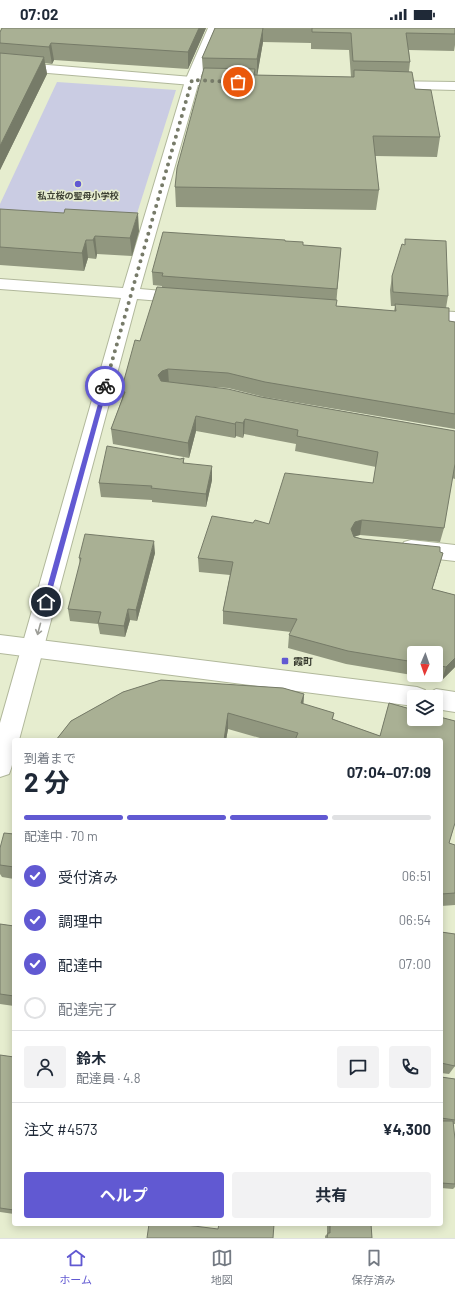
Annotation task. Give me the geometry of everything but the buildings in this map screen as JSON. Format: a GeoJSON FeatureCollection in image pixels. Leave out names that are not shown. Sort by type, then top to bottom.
{"type":"FeatureCollection","features":[{"type":"Feature","properties":{"kind":"street"},"geometry":{"type":"LineString","coordinates":[[0,766],[34,648],[96,450],[130,294],[192,80],[214,28]]}},
{"type":"Feature","properties":{"kind":"street"},"geometry":{"type":"LineString","coordinates":[[0,65],[192,80],[240,82]]}},
{"type":"Feature","properties":{"kind":"street"},"geometry":{"type":"LineString","coordinates":[[367,84],[455,86]]}},
{"type":"Feature","properties":{"kind":"street"},"geometry":{"type":"LineString","coordinates":[[0,284],[202,299]]}},
{"type":"Feature","properties":{"kind":"street"},"geometry":{"type":"LineString","coordinates":[[400,313],[455,318]]}},
{"type":"Feature","properties":{"kind":"street"},"geometry":{"type":"LineString","coordinates":[[391,547],[455,552]]}},
{"type":"Feature","properties":{"kind":"street"},"geometry":{"type":"LineString","coordinates":[[0,644],[407,696]]}},
{"type":"Feature","properties":{"kind":"street"},"geometry":{"type":"LineString","coordinates":[[443,700],[455,702]]}},
{"type":"Feature","properties":{"kind":"shaded area"},"geometry":{"type":"Polygon","coordinates":[[[57,82],[176,90],[134,223],[0,213],[0,204],[57,82]]]}},
{"type":"Feature","properties":{"kind":"way so far"},"geometry":{"type":"LineString","coordinates":[[105,386],[192,80],[238,82]]}},
{"type":"Feature","properties":{"kind":"place","name":"私立桜の聖母小学校"},"geometry":{"type":"Point","coordinates":[78,184]}},
{"type":"Feature","properties":{"kind":"place","name":"霞町"},"geometry":{"type":"Point","coordinates":[285,661]}},
{"type":"Feature","properties":{"kind":"route"},"geometry":{"type":"LineString","coordinates":[[46,602],[105,386]]}}]}
